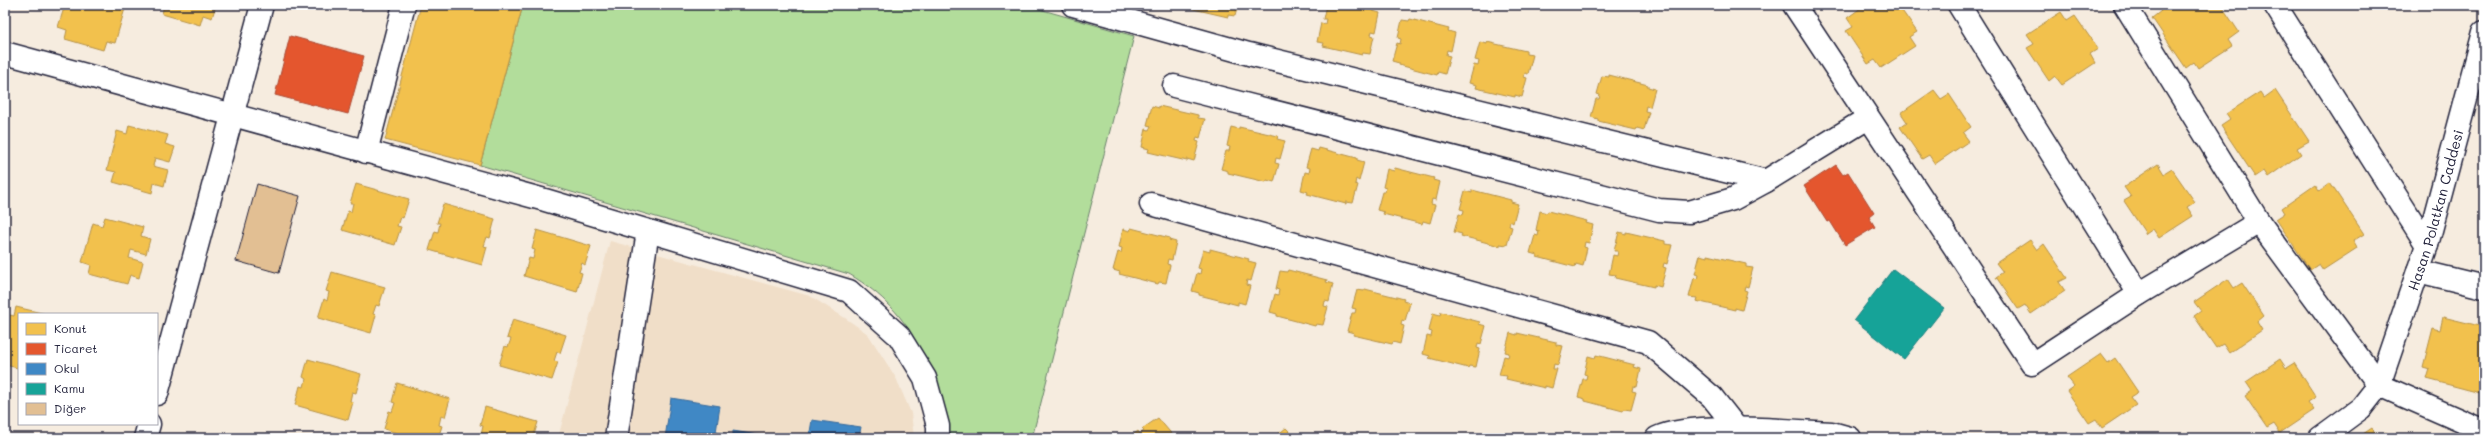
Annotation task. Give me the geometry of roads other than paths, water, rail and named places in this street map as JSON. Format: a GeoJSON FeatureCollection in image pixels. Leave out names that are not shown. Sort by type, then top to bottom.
{"type":"FeatureCollection","features":[{"type":"Feature","properties":{"kind":"street"},"geometry":{"type":"LineString","coordinates":[[158,390],[262,5]]}},
{"type":"Feature","properties":{"kind":"street"},"geometry":{"type":"LineString","coordinates":[[366,152],[404,5]]}},
{"type":"Feature","properties":{"kind":"street"},"geometry":{"type":"LineString","coordinates":[[1073,5],[1249,54],[1766,181]]}},
{"type":"Feature","properties":{"kind":"street"},"geometry":{"type":"LineString","coordinates":[[1794,5],[2032,364],[2138,294],[2258,222]]}},
{"type":"Feature","properties":{"kind":"street"},"geometry":{"type":"LineString","coordinates":[[1959,5],[2138,294]]}},
{"type":"Feature","properties":{"kind":"street"},"geometry":{"type":"LineString","coordinates":[[2125,5],[2258,222],[2379,385],[2484,431]]}},
{"type":"Feature","properties":{"kind":"street"},"geometry":{"type":"LineString","coordinates":[[2275,5],[2427,244]]}},
{"type":"Feature","properties":{"kind":"street","name":"Hasan Polatkan Caddesi"},"geometry":{"type":"LineString","coordinates":[[2320,438],[2361,408],[2379,385],[2427,244],[2484,32]]}},
{"type":"Feature","properties":{"kind":"street"},"geometry":{"type":"LineString","coordinates":[[5,53],[648,231],[849,291],[899,336],[918,366],[925,378],[938,426],[938,438]]}},
{"type":"Feature","properties":{"kind":"street"},"geometry":{"type":"LineString","coordinates":[[1174,86],[1659,210],[1689,212],[1733,199],[1766,181],[1868,118]]}},
{"type":"Feature","properties":{"kind":"street"},"geometry":{"type":"LineString","coordinates":[[1151,204],[1648,342],[1712,398],[1738,430]]}},
{"type":"Feature","properties":{"kind":"street"},"geometry":{"type":"LineString","coordinates":[[616,438],[648,231]]}},
{"type":"Feature","properties":{"kind":"street"},"geometry":{"type":"LineString","coordinates":[[2418,271],[2484,287]]}},
{"type":"Feature","properties":{"kind":"street"},"geometry":{"type":"LineString","coordinates":[[145,438],[149,425]]}},
{"type":"Feature","properties":{"kind":"street"},"geometry":{"type":"LineString","coordinates":[[1657,438],[1666,434],[1707,429],[1832,433],[1850,438]]}}]}
